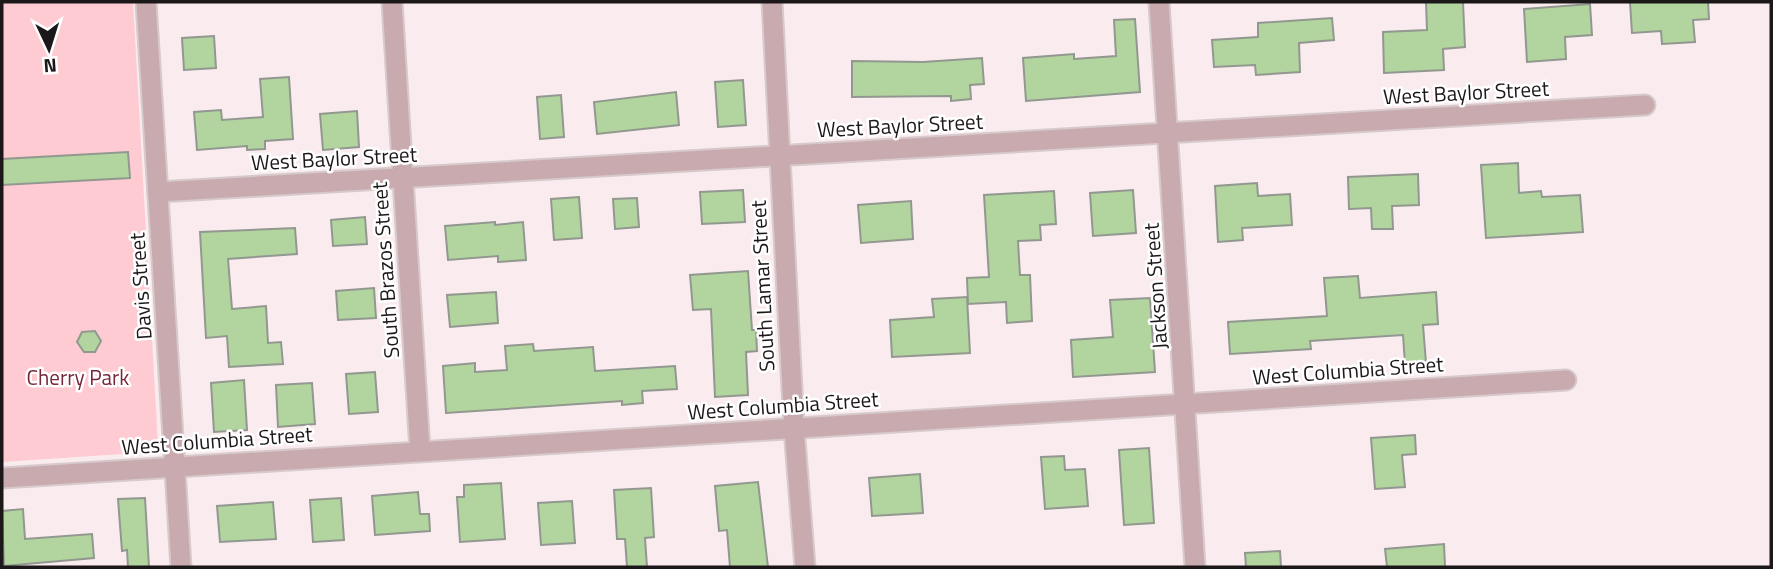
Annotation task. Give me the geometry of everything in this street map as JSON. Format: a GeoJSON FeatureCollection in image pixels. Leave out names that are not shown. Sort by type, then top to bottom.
{"type":"FeatureCollection","features":[{"type":"Feature","properties":{"kind":"street","name":"Davis Street"},"geometry":{"type":"LineString","coordinates":[[146,2],[181,567]]}},
{"type":"Feature","properties":{"kind":"street","name":"South Brazos Street"},"geometry":{"type":"LineString","coordinates":[[391,2],[420,451]]}},
{"type":"Feature","properties":{"kind":"street","name":"South Lamar Street"},"geometry":{"type":"LineString","coordinates":[[772,2],[778,156],[805,567]]}},
{"type":"Feature","properties":{"kind":"street","name":"Jackson Street"},"geometry":{"type":"LineString","coordinates":[[1159,2],[1170,133],[1195,567]]}},
{"type":"Feature","properties":{"kind":"street","name":"West Baylor Street"},"geometry":{"type":"LineString","coordinates":[[158,192],[1645,106]]}},
{"type":"Feature","properties":{"kind":"street","name":"West Columbia Street"},"geometry":{"type":"LineString","coordinates":[[2,478],[24,468],[175,466],[1566,380]]}},
{"type":"Feature","properties":{"kind":"green space","name":"Cherry Park"},"geometry":{"type":"Polygon","coordinates":[[[2,2],[133,2],[158,445],[152,452],[2,462],[2,2]]]}},
{"type":"Feature","properties":{"kind":"building"},"geometry":{"type":"Polygon","coordinates":[[[1426,2],[1463,2],[1465,47],[1443,49],[1444,70],[1384,73],[1383,32],[1427,30],[1426,2]]]}},
{"type":"Feature","properties":{"kind":"building"},"geometry":{"type":"Polygon","coordinates":[[[1630,2],[1708,2],[1709,19],[1693,20],[1695,42],[1662,44],[1661,31],[1632,33],[1630,2]]]}},
{"type":"Feature","properties":{"kind":"building"},"geometry":{"type":"Polygon","coordinates":[[[1590,4],[1592,35],[1565,37],[1566,59],[1527,62],[1524,9],[1590,4]]]}},
{"type":"Feature","properties":{"kind":"building"},"geometry":{"type":"Polygon","coordinates":[[[1332,18],[1334,40],[1299,43],[1300,72],[1256,75],[1255,65],[1214,67],[1212,40],[1258,37],[1258,23],[1332,18]]]}},
{"type":"Feature","properties":{"kind":"building"},"geometry":{"type":"Polygon","coordinates":[[[1135,19],[1140,92],[1026,101],[1023,58],[1074,54],[1074,59],[1116,56],[1114,20],[1135,19]]]}},
{"type":"Feature","properties":{"kind":"building"},"geometry":{"type":"Polygon","coordinates":[[[214,36],[216,68],[184,70],[182,38],[214,36]]]}},
{"type":"Feature","properties":{"kind":"building"},"geometry":{"type":"Polygon","coordinates":[[[982,58],[984,84],[970,85],[971,99],[951,101],[951,96],[852,97],[852,61],[923,62],[982,58]]]}},
{"type":"Feature","properties":{"kind":"building"},"geometry":{"type":"Polygon","coordinates":[[[289,77],[293,139],[265,141],[265,149],[247,150],[247,146],[197,150],[194,112],[221,110],[222,120],[263,117],[260,79],[289,77]]]}},
{"type":"Feature","properties":{"kind":"building"},"geometry":{"type":"Polygon","coordinates":[[[743,80],[746,125],[718,127],[715,82],[743,80]]]}},
{"type":"Feature","properties":{"kind":"building"},"geometry":{"type":"Polygon","coordinates":[[[676,92],[679,125],[597,134],[594,102],[676,92]]]}},
{"type":"Feature","properties":{"kind":"building"},"geometry":{"type":"Polygon","coordinates":[[[561,95],[564,137],[540,139],[537,97],[561,95]]]}},
{"type":"Feature","properties":{"kind":"building"},"geometry":{"type":"Polygon","coordinates":[[[357,111],[359,147],[323,150],[320,114],[357,111]]]}},
{"type":"Feature","properties":{"kind":"building"},"geometry":{"type":"Polygon","coordinates":[[[128,152],[130,178],[2,185],[2,159],[128,152]]]}},
{"type":"Feature","properties":{"kind":"building"},"geometry":{"type":"Polygon","coordinates":[[[1518,163],[1519,193],[1541,191],[1542,197],[1580,195],[1583,232],[1486,238],[1481,165],[1518,163]]]}},
{"type":"Feature","properties":{"kind":"building"},"geometry":{"type":"Polygon","coordinates":[[[1418,174],[1419,205],[1392,206],[1393,229],[1372,229],[1371,208],[1349,209],[1348,177],[1418,174]]]}},
{"type":"Feature","properties":{"kind":"building"},"geometry":{"type":"Polygon","coordinates":[[[1257,183],[1258,196],[1290,194],[1292,225],[1242,228],[1243,240],[1218,242],[1215,186],[1257,183]]]}},
{"type":"Feature","properties":{"kind":"building"},"geometry":{"type":"Polygon","coordinates":[[[743,190],[745,222],[702,224],[700,192],[743,190]]]}},
{"type":"Feature","properties":{"kind":"building"},"geometry":{"type":"Polygon","coordinates":[[[1133,190],[1136,233],[1093,236],[1090,193],[1133,190]]]}},
{"type":"Feature","properties":{"kind":"building"},"geometry":{"type":"Polygon","coordinates":[[[1054,191],[1056,224],[1040,225],[1041,240],[1018,241],[1020,275],[1030,275],[1032,321],[1007,323],[1006,302],[968,304],[967,278],[989,277],[984,195],[1054,191]]]}},
{"type":"Feature","properties":{"kind":"building"},"geometry":{"type":"Polygon","coordinates":[[[579,197],[582,238],[554,240],[551,199],[579,197]]]}},
{"type":"Feature","properties":{"kind":"building"},"geometry":{"type":"Polygon","coordinates":[[[637,198],[639,227],[615,229],[613,199],[637,198]]]}},
{"type":"Feature","properties":{"kind":"building"},"geometry":{"type":"Polygon","coordinates":[[[911,201],[913,239],[861,243],[858,205],[911,201]]]}},
{"type":"Feature","properties":{"kind":"building"},"geometry":{"type":"Polygon","coordinates":[[[365,217],[367,244],[333,246],[331,220],[365,217]]]}},
{"type":"Feature","properties":{"kind":"building"},"geometry":{"type":"Polygon","coordinates":[[[495,222],[495,225],[523,222],[526,260],[498,262],[498,256],[448,260],[445,226],[495,222]]]}},
{"type":"Feature","properties":{"kind":"building"},"geometry":{"type":"Polygon","coordinates":[[[295,228],[297,254],[228,259],[232,309],[266,306],[268,343],[281,342],[283,364],[229,367],[227,336],[206,338],[200,232],[295,228]]]}},
{"type":"Feature","properties":{"kind":"building"},"geometry":{"type":"Polygon","coordinates":[[[748,271],[752,330],[756,330],[757,351],[746,352],[748,395],[715,397],[711,309],[693,310],[690,275],[748,271]]]}},
{"type":"Feature","properties":{"kind":"building"},"geometry":{"type":"Polygon","coordinates":[[[1358,276],[1360,298],[1436,292],[1438,324],[1423,325],[1426,363],[1405,364],[1403,335],[1310,341],[1311,349],[1230,354],[1228,322],[1327,316],[1324,278],[1358,276]]]}},
{"type":"Feature","properties":{"kind":"building"},"geometry":{"type":"Polygon","coordinates":[[[374,288],[376,318],[338,320],[336,291],[374,288]]]}},
{"type":"Feature","properties":{"kind":"building"},"geometry":{"type":"Polygon","coordinates":[[[496,292],[498,323],[450,327],[447,295],[496,292]]]}},
{"type":"Feature","properties":{"kind":"building"},"geometry":{"type":"Polygon","coordinates":[[[967,297],[970,353],[892,357],[890,320],[934,317],[932,299],[967,297]]]}},
{"type":"Feature","properties":{"kind":"building"},"geometry":{"type":"Polygon","coordinates":[[[1150,298],[1155,372],[1073,377],[1071,340],[1113,337],[1110,300],[1150,298]]]}},
{"type":"Feature","properties":{"kind":"building"},"geometry":{"type":"Polygon","coordinates":[[[95,331],[101,341],[95,352],[84,352],[77,342],[82,332],[95,331]]]}},
{"type":"Feature","properties":{"kind":"building"},"geometry":{"type":"Polygon","coordinates":[[[533,344],[534,351],[593,347],[595,371],[675,366],[677,389],[642,391],[643,403],[622,405],[622,401],[446,413],[443,366],[475,363],[475,372],[507,370],[505,346],[533,344]]]}},
{"type":"Feature","properties":{"kind":"building"},"geometry":{"type":"Polygon","coordinates":[[[375,372],[378,412],[349,414],[346,374],[375,372]]]}},
{"type":"Feature","properties":{"kind":"building"},"geometry":{"type":"Polygon","coordinates":[[[244,380],[247,430],[214,432],[211,383],[244,380]]]}},
{"type":"Feature","properties":{"kind":"building"},"geometry":{"type":"Polygon","coordinates":[[[312,383],[315,424],[278,427],[276,385],[312,383]]]}},
{"type":"Feature","properties":{"kind":"building"},"geometry":{"type":"Polygon","coordinates":[[[1415,435],[1416,454],[1402,455],[1405,487],[1375,489],[1371,438],[1415,435]]]}},
{"type":"Feature","properties":{"kind":"building"},"geometry":{"type":"Polygon","coordinates":[[[1149,448],[1154,523],[1124,525],[1119,450],[1149,448]]]}},
{"type":"Feature","properties":{"kind":"building"},"geometry":{"type":"Polygon","coordinates":[[[1064,456],[1065,470],[1085,469],[1088,506],[1045,509],[1041,457],[1064,456]]]}},
{"type":"Feature","properties":{"kind":"building"},"geometry":{"type":"Polygon","coordinates":[[[920,474],[923,513],[872,516],[869,478],[920,474]]]}},
{"type":"Feature","properties":{"kind":"building"},"geometry":{"type":"Polygon","coordinates":[[[758,482],[768,567],[730,567],[727,530],[719,531],[715,486],[758,482]]]}},
{"type":"Feature","properties":{"kind":"building"},"geometry":{"type":"Polygon","coordinates":[[[501,483],[505,539],[460,542],[457,497],[464,497],[464,485],[501,483]]]}},
{"type":"Feature","properties":{"kind":"building"},"geometry":{"type":"Polygon","coordinates":[[[651,488],[654,537],[645,538],[647,567],[627,567],[625,539],[617,539],[614,490],[651,488]]]}},
{"type":"Feature","properties":{"kind":"building"},"geometry":{"type":"Polygon","coordinates":[[[418,492],[420,514],[429,514],[430,531],[375,535],[372,496],[418,492]]]}},
{"type":"Feature","properties":{"kind":"building"},"geometry":{"type":"Polygon","coordinates":[[[145,498],[149,567],[128,567],[127,550],[122,551],[118,499],[145,498]]]}},
{"type":"Feature","properties":{"kind":"building"},"geometry":{"type":"Polygon","coordinates":[[[341,498],[344,540],[313,542],[310,500],[341,498]]]}},
{"type":"Feature","properties":{"kind":"building"},"geometry":{"type":"Polygon","coordinates":[[[572,501],[575,543],[541,545],[538,503],[572,501]]]}},
{"type":"Feature","properties":{"kind":"building"},"geometry":{"type":"Polygon","coordinates":[[[273,502],[276,539],[220,542],[217,506],[273,502]]]}},
{"type":"Feature","properties":{"kind":"building"},"geometry":{"type":"Polygon","coordinates":[[[23,509],[25,539],[92,534],[94,558],[4,566],[2,511],[23,509]]]}},
{"type":"Feature","properties":{"kind":"building"},"geometry":{"type":"Polygon","coordinates":[[[1444,544],[1445,567],[1387,567],[1385,549],[1444,544]]]}},
{"type":"Feature","properties":{"kind":"building"},"geometry":{"type":"Polygon","coordinates":[[[1280,551],[1281,567],[1246,567],[1245,553],[1280,551]]]}}]}
